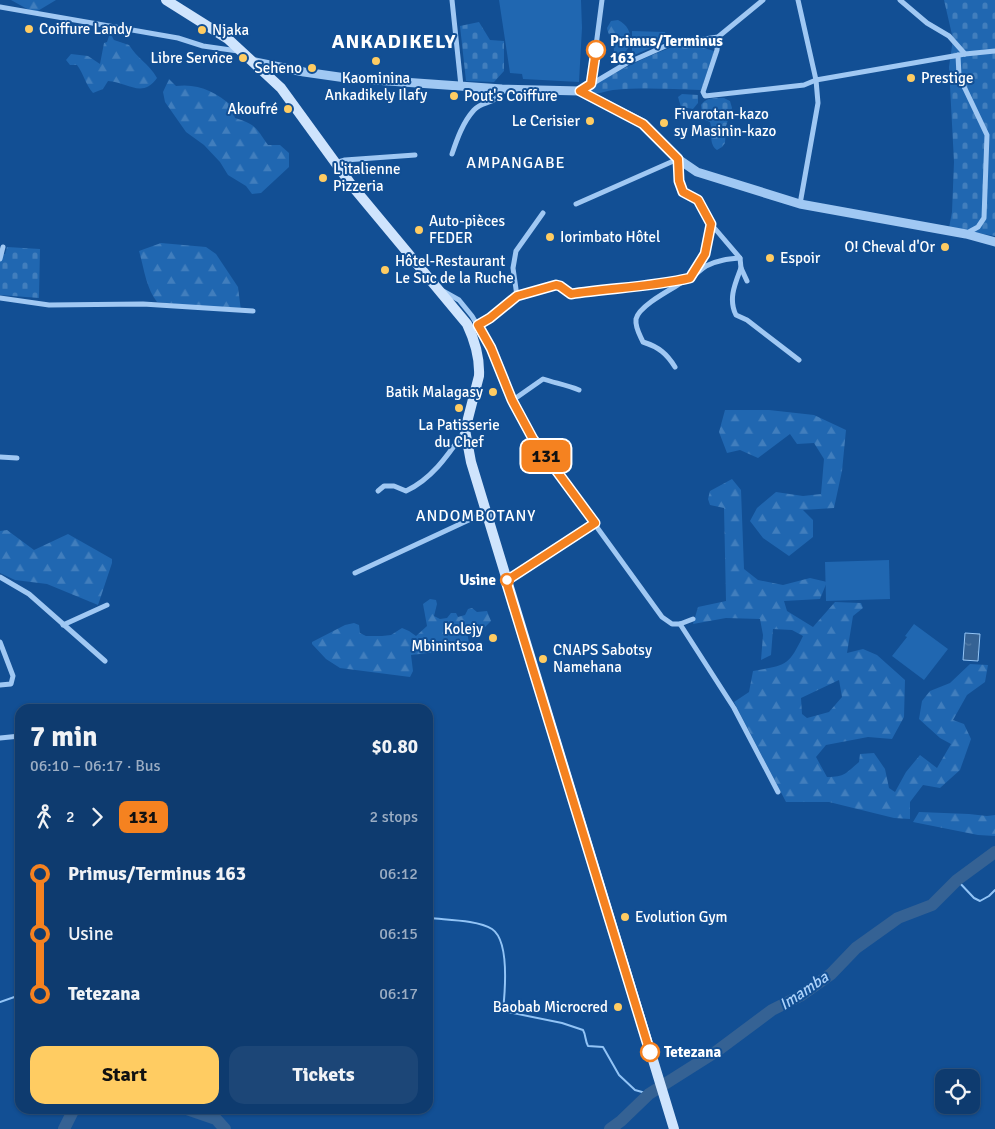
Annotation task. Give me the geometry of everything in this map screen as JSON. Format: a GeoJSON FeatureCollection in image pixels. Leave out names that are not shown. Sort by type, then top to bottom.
{"type":"FeatureCollection","features":[{"type":"Feature","properties":{"kind":"main road"},"geometry":{"type":"LineString","coordinates":[[166,0],[228,38],[281,88],[335,163],[467,324],[476,344],[479,376],[466,430],[471,462],[674,1129]]}},
{"type":"Feature","properties":{"kind":"street"},"geometry":{"type":"LineString","coordinates":[[452,0],[461,86]]}},
{"type":"Feature","properties":{"kind":"street"},"geometry":{"type":"LineString","coordinates":[[591,84],[602,0]]}},
{"type":"Feature","properties":{"kind":"street"},"geometry":{"type":"LineString","coordinates":[[580,91],[627,63],[670,44],[718,37],[763,0]]}},
{"type":"Feature","properties":{"kind":"street"},"geometry":{"type":"LineString","coordinates":[[798,0],[816,80],[818,104],[800,204]]}},
{"type":"Feature","properties":{"kind":"street"},"geometry":{"type":"LineString","coordinates":[[900,0],[928,23],[949,36],[965,54]]}},
{"type":"Feature","properties":{"kind":"street"},"geometry":{"type":"LineString","coordinates":[[0,8],[178,38],[203,46],[244,52]]}},
{"type":"Feature","properties":{"kind":"street"},"geometry":{"type":"LineString","coordinates":[[718,37],[717,50],[703,92],[705,96],[804,85],[816,80],[958,55],[995,51]]}},
{"type":"Feature","properties":{"kind":"street"},"geometry":{"type":"LineString","coordinates":[[958,55],[960,76],[987,135],[984,218],[978,227],[966,234]]}},
{"type":"Feature","properties":{"kind":"street"},"geometry":{"type":"LineString","coordinates":[[255,62],[346,78],[502,89],[580,91],[643,124],[678,159],[697,172],[800,204],[966,234],[995,242]]}},
{"type":"Feature","properties":{"kind":"street"},"geometry":{"type":"LineString","coordinates":[[452,154],[458,136],[474,110],[495,101],[502,89]]}},
{"type":"Feature","properties":{"kind":"street"},"geometry":{"type":"LineString","coordinates":[[335,163],[345,160],[415,156]]}},
{"type":"Feature","properties":{"kind":"street"},"geometry":{"type":"LineString","coordinates":[[576,204],[678,159]]}},
{"type":"Feature","properties":{"kind":"street"},"geometry":{"type":"LineString","coordinates":[[678,159],[679,181],[683,192],[698,200],[711,224],[740,258],[741,268],[747,281]]}},
{"type":"Feature","properties":{"kind":"street"},"geometry":{"type":"LineString","coordinates":[[517,296],[513,268],[516,251],[543,213]]}},
{"type":"Feature","properties":{"kind":"street"},"geometry":{"type":"LineString","coordinates":[[478,325],[490,318],[517,296],[556,285],[571,294],[667,283],[690,278],[705,254],[711,224]]}},
{"type":"Feature","properties":{"kind":"street"},"geometry":{"type":"LineString","coordinates":[[0,259],[3,247]]}},
{"type":"Feature","properties":{"kind":"street"},"geometry":{"type":"LineString","coordinates":[[675,367],[668,356],[655,346],[643,342],[637,330],[636,319],[640,311],[706,266],[722,260],[740,258]]}},
{"type":"Feature","properties":{"kind":"street"},"geometry":{"type":"LineString","coordinates":[[741,268],[732,294],[731,306],[736,315],[746,320],[799,360]]}},
{"type":"Feature","properties":{"kind":"street"},"geometry":{"type":"LineString","coordinates":[[434,286],[459,300],[478,325],[491,348],[512,400],[533,439],[662,617],[672,624],[680,624],[693,619]]}},
{"type":"Feature","properties":{"kind":"street"},"geometry":{"type":"LineString","coordinates":[[0,298],[49,305],[143,304],[253,311]]}},
{"type":"Feature","properties":{"kind":"street"},"geometry":{"type":"LineString","coordinates":[[512,400],[543,379],[565,384],[579,390]]}},
{"type":"Feature","properties":{"kind":"street"},"geometry":{"type":"LineString","coordinates":[[378,491],[384,486],[394,486],[406,491],[419,483],[442,463],[466,430]]}},
{"type":"Feature","properties":{"kind":"street"},"geometry":{"type":"LineString","coordinates":[[0,457],[17,458]]}},
{"type":"Feature","properties":{"kind":"street"},"geometry":{"type":"LineString","coordinates":[[355,573],[486,512]]}},
{"type":"Feature","properties":{"kind":"street"},"geometry":{"type":"LineString","coordinates":[[506,581],[595,523]]}},
{"type":"Feature","properties":{"kind":"street"},"geometry":{"type":"LineString","coordinates":[[0,577],[29,594],[105,661]]}},
{"type":"Feature","properties":{"kind":"street"},"geometry":{"type":"LineString","coordinates":[[64,624],[107,605]]}},
{"type":"Feature","properties":{"kind":"street"},"geometry":{"type":"LineString","coordinates":[[680,624],[734,708],[778,792]]}},
{"type":"Feature","properties":{"kind":"street"},"geometry":{"type":"LineString","coordinates":[[0,642],[13,676],[10,684],[0,685]]}},
{"type":"Feature","properties":{"kind":"street"},"geometry":{"type":"LineString","coordinates":[[0,738],[15,736]]}},
{"type":"Feature","properties":{"kind":"green space"},"geometry":{"type":"Polygon","coordinates":[[[11,0],[56,0],[36,12],[11,0]]]}},
{"type":"Feature","properties":{"kind":"green space"},"geometry":{"type":"Polygon","coordinates":[[[499,0],[581,0],[582,28],[579,82],[523,79],[522,74],[510,73],[499,0]]]}},
{"type":"Feature","properties":{"kind":"green space"},"geometry":{"type":"Polygon","coordinates":[[[944,0],[995,0],[995,236],[949,228],[952,212],[954,162],[949,67],[953,39],[944,0]]]}},
{"type":"Feature","properties":{"kind":"green space"},"geometry":{"type":"Polygon","coordinates":[[[618,20],[628,29],[632,43],[620,59],[615,61],[612,58],[614,46],[607,28],[611,21],[618,20]]]}},
{"type":"Feature","properties":{"kind":"green space"},"geometry":{"type":"Polygon","coordinates":[[[479,22],[490,40],[504,41],[504,71],[494,82],[466,81],[460,26],[479,22]]]}},
{"type":"Feature","properties":{"kind":"green space"},"geometry":{"type":"Polygon","coordinates":[[[632,31],[665,32],[667,41],[632,56],[632,31]]]}},
{"type":"Feature","properties":{"kind":"green space"},"geometry":{"type":"Polygon","coordinates":[[[110,33],[114,40],[129,45],[150,69],[157,78],[151,84],[146,87],[134,88],[108,81],[103,89],[93,93],[77,65],[70,65],[66,60],[71,54],[88,56],[100,64],[104,43],[107,42],[110,33]]]}},
{"type":"Feature","properties":{"kind":"green space"},"geometry":{"type":"Polygon","coordinates":[[[682,44],[694,45],[714,51],[701,90],[657,88],[613,90],[598,93],[590,91],[590,87],[624,69],[682,44]]]}},
{"type":"Feature","properties":{"kind":"green space"},"geometry":{"type":"Polygon","coordinates":[[[169,79],[176,86],[199,87],[226,101],[232,106],[235,118],[255,128],[268,145],[280,145],[289,153],[289,167],[261,193],[252,194],[246,186],[228,175],[220,162],[204,145],[186,132],[165,102],[163,92],[169,79]]]}},
{"type":"Feature","properties":{"kind":"green space"},"geometry":{"type":"Polygon","coordinates":[[[682,94],[698,95],[698,103],[693,109],[681,107],[678,97],[682,94]]]}},
{"type":"Feature","properties":{"kind":"green space"},"geometry":{"type":"Polygon","coordinates":[[[724,98],[730,101],[732,108],[726,126],[725,143],[717,150],[712,141],[710,122],[703,119],[701,105],[708,99],[724,98]]]}},
{"type":"Feature","properties":{"kind":"green space"},"geometry":{"type":"Polygon","coordinates":[[[161,243],[206,247],[216,254],[238,287],[241,311],[157,302],[148,284],[139,251],[161,243]]]}},
{"type":"Feature","properties":{"kind":"green space"},"geometry":{"type":"Polygon","coordinates":[[[7,247],[40,249],[39,298],[0,295],[0,253],[5,254],[7,247]]]}},
{"type":"Feature","properties":{"kind":"green space"},"geometry":{"type":"Polygon","coordinates":[[[725,410],[769,410],[814,415],[846,430],[842,471],[834,508],[803,510],[813,520],[813,537],[789,556],[763,538],[750,521],[757,508],[776,492],[803,496],[821,494],[824,459],[814,443],[797,444],[790,434],[758,458],[740,450],[727,453],[719,432],[725,410]]]}},
{"type":"Feature","properties":{"kind":"green space"},"geometry":{"type":"Polygon","coordinates":[[[732,479],[741,490],[744,569],[758,580],[783,585],[810,578],[827,582],[820,599],[784,601],[787,611],[813,627],[835,602],[861,603],[863,608],[853,616],[847,653],[863,649],[877,655],[905,680],[904,717],[892,739],[868,737],[826,745],[816,757],[827,777],[838,776],[848,772],[859,762],[860,754],[874,753],[885,769],[889,788],[895,792],[906,772],[920,755],[937,768],[951,744],[940,738],[919,719],[922,701],[930,691],[950,683],[970,664],[988,665],[985,682],[967,695],[953,720],[964,724],[971,739],[960,770],[940,788],[923,785],[910,802],[910,819],[894,818],[829,802],[786,802],[734,702],[749,692],[753,671],[785,663],[794,654],[803,636],[792,630],[773,629],[771,655],[761,660],[763,635],[760,619],[726,618],[693,624],[698,607],[726,601],[724,508],[710,505],[708,499],[710,491],[732,479]],[[839,680],[801,698],[802,714],[807,718],[829,712],[842,697],[839,680]]]}},
{"type":"Feature","properties":{"kind":"green space"},"geometry":{"type":"Polygon","coordinates":[[[7,530],[34,550],[68,534],[112,559],[98,605],[47,584],[15,580],[0,573],[0,531],[7,530]]]}},
{"type":"Feature","properties":{"kind":"green space"},"geometry":{"type":"Polygon","coordinates":[[[889,560],[890,599],[826,601],[825,562],[889,560]]]}},
{"type":"Feature","properties":{"kind":"green space"},"geometry":{"type":"Polygon","coordinates":[[[430,599],[436,600],[434,616],[440,619],[447,618],[451,613],[456,613],[458,617],[465,615],[468,609],[472,608],[477,612],[487,611],[491,621],[485,627],[472,628],[467,632],[470,648],[411,655],[413,671],[410,677],[340,668],[326,659],[312,644],[312,642],[345,625],[354,623],[359,625],[360,633],[366,636],[391,635],[402,628],[416,636],[427,626],[423,604],[430,599]]]}},
{"type":"Feature","properties":{"kind":"green space"},"geometry":{"type":"Polygon","coordinates":[[[914,624],[948,649],[924,680],[892,656],[907,637],[905,636],[914,624]]]}},
{"type":"Feature","properties":{"kind":"green space"},"geometry":{"type":"Polygon","coordinates":[[[919,812],[995,815],[995,836],[978,835],[913,822],[919,812]]]}},
{"type":"Feature","properties":{"kind":"water"},"geometry":{"type":"Polygon","coordinates":[[[965,633],[980,634],[978,661],[963,660],[965,633]]]}},
{"type":"Feature","properties":{"kind":"waterway","name":"Imamba"},"geometry":{"type":"LineString","coordinates":[[610,1129],[649,1094],[717,1051],[772,1010],[800,996],[831,974],[856,948],[898,918],[932,905],[957,880],[995,852]]}},
{"type":"Feature","properties":{"kind":"waterway"},"geometry":{"type":"LineString","coordinates":[[957,880],[974,898],[980,901],[995,890]]}},
{"type":"Feature","properties":{"kind":"waterway"},"geometry":{"type":"LineString","coordinates":[[433,918],[471,922],[492,929],[498,935],[504,955],[503,1011],[562,1023],[583,1030],[588,1046],[603,1047],[619,1075],[635,1090],[649,1094]]}},
{"type":"Feature","properties":{"kind":"waterway"},"geometry":{"type":"LineString","coordinates":[[0,1002],[15,997]]}},
{"type":"Feature","properties":{"kind":"waterway","name":"Imamba"},"geometry":{"type":"LineString","coordinates":[[64,1129],[72,1114]]}},
{"type":"Feature","properties":{"kind":"waterway","name":"Imamba"},"geometry":{"type":"LineString","coordinates":[[202,1114],[216,1119],[225,1129]]}},
{"type":"Feature","properties":{"kind":"bus line","name":"131"},"geometry":{"type":"LineString","coordinates":[[596,50],[591,84],[580,91],[643,124],[678,159],[679,181],[683,192],[698,200],[711,224],[705,254],[690,278],[667,283],[571,294],[556,285],[517,296],[490,318],[478,325],[491,348],[512,400],[533,439],[595,523],[506,581],[650,1052]]}},
{"type":"Feature","properties":{"kind":"place","name":"Coiffure Landy"},"geometry":{"type":"Point","coordinates":[29,29]}},
{"type":"Feature","properties":{"kind":"place","name":"Njaka"},"geometry":{"type":"Point","coordinates":[202,30]}},
{"type":"Feature","properties":{"kind":"place","name":"Primus/Terminus 163"},"geometry":{"type":"Point","coordinates":[596,50]}},
{"type":"Feature","properties":{"kind":"place","name":"Libre Service"},"geometry":{"type":"Point","coordinates":[243,58]}},
{"type":"Feature","properties":{"kind":"place","name":"Kaominina Ankadikely Ilafy"},"geometry":{"type":"Point","coordinates":[376,61]}},
{"type":"Feature","properties":{"kind":"place","name":"Seheno"},"geometry":{"type":"Point","coordinates":[312,68]}},
{"type":"Feature","properties":{"kind":"place","name":"Prestige"},"geometry":{"type":"Point","coordinates":[911,78]}},
{"type":"Feature","properties":{"kind":"place","name":"Pout's Coiffure"},"geometry":{"type":"Point","coordinates":[454,96]}},
{"type":"Feature","properties":{"kind":"place","name":"Akoufré"},"geometry":{"type":"Point","coordinates":[288,109]}},
{"type":"Feature","properties":{"kind":"place","name":"Le Cerisier"},"geometry":{"type":"Point","coordinates":[590,121]}},
{"type":"Feature","properties":{"kind":"place","name":"Fivarotan-kazo sy Masinin-kazo"},"geometry":{"type":"Point","coordinates":[664,123]}},
{"type":"Feature","properties":{"kind":"place","name":"L'italienne Pizzeria"},"geometry":{"type":"Point","coordinates":[323,178]}},
{"type":"Feature","properties":{"kind":"place","name":"Auto-pièces FEDER"},"geometry":{"type":"Point","coordinates":[419,230]}},
{"type":"Feature","properties":{"kind":"place","name":"Iorimbato Hôtel"},"geometry":{"type":"Point","coordinates":[550,237]}},
{"type":"Feature","properties":{"kind":"place","name":"O! Cheval d'Or"},"geometry":{"type":"Point","coordinates":[945,247]}},
{"type":"Feature","properties":{"kind":"place","name":"Espoir"},"geometry":{"type":"Point","coordinates":[770,258]}},
{"type":"Feature","properties":{"kind":"place","name":"Hôtel-Restaurant Le Suc de la Ruche"},"geometry":{"type":"Point","coordinates":[385,270]}},
{"type":"Feature","properties":{"kind":"place","name":"Batik Malagasy"},"geometry":{"type":"Point","coordinates":[493,392]}},
{"type":"Feature","properties":{"kind":"place","name":"La Patisserie du Chef"},"geometry":{"type":"Point","coordinates":[459,408]}},
{"type":"Feature","properties":{"kind":"place","name":"Usine"},"geometry":{"type":"Point","coordinates":[507,580]}},
{"type":"Feature","properties":{"kind":"place","name":"Kolejy Mbinintsoa"},"geometry":{"type":"Point","coordinates":[493,638]}},
{"type":"Feature","properties":{"kind":"place","name":"CNAPS Sabotsy Namehana"},"geometry":{"type":"Point","coordinates":[543,659]}},
{"type":"Feature","properties":{"kind":"place","name":"Evolution Gym"},"geometry":{"type":"Point","coordinates":[625,917]}},
{"type":"Feature","properties":{"kind":"place","name":"Baobab Microcred"},"geometry":{"type":"Point","coordinates":[618,1007]}},
{"type":"Feature","properties":{"kind":"place","name":"Tetezana"},"geometry":{"type":"Point","coordinates":[650,1052]}},
{"type":"Feature","properties":{"kind":"district","name":"ANKADIKELY"},"geometry":{"type":"Point","coordinates":[394,41]}},
{"type":"Feature","properties":{"kind":"district","name":"AMPANGABE"},"geometry":{"type":"Point","coordinates":[516,163]}},
{"type":"Feature","properties":{"kind":"district","name":"ANDOMBOTANY"},"geometry":{"type":"Point","coordinates":[476,516]}}]}
